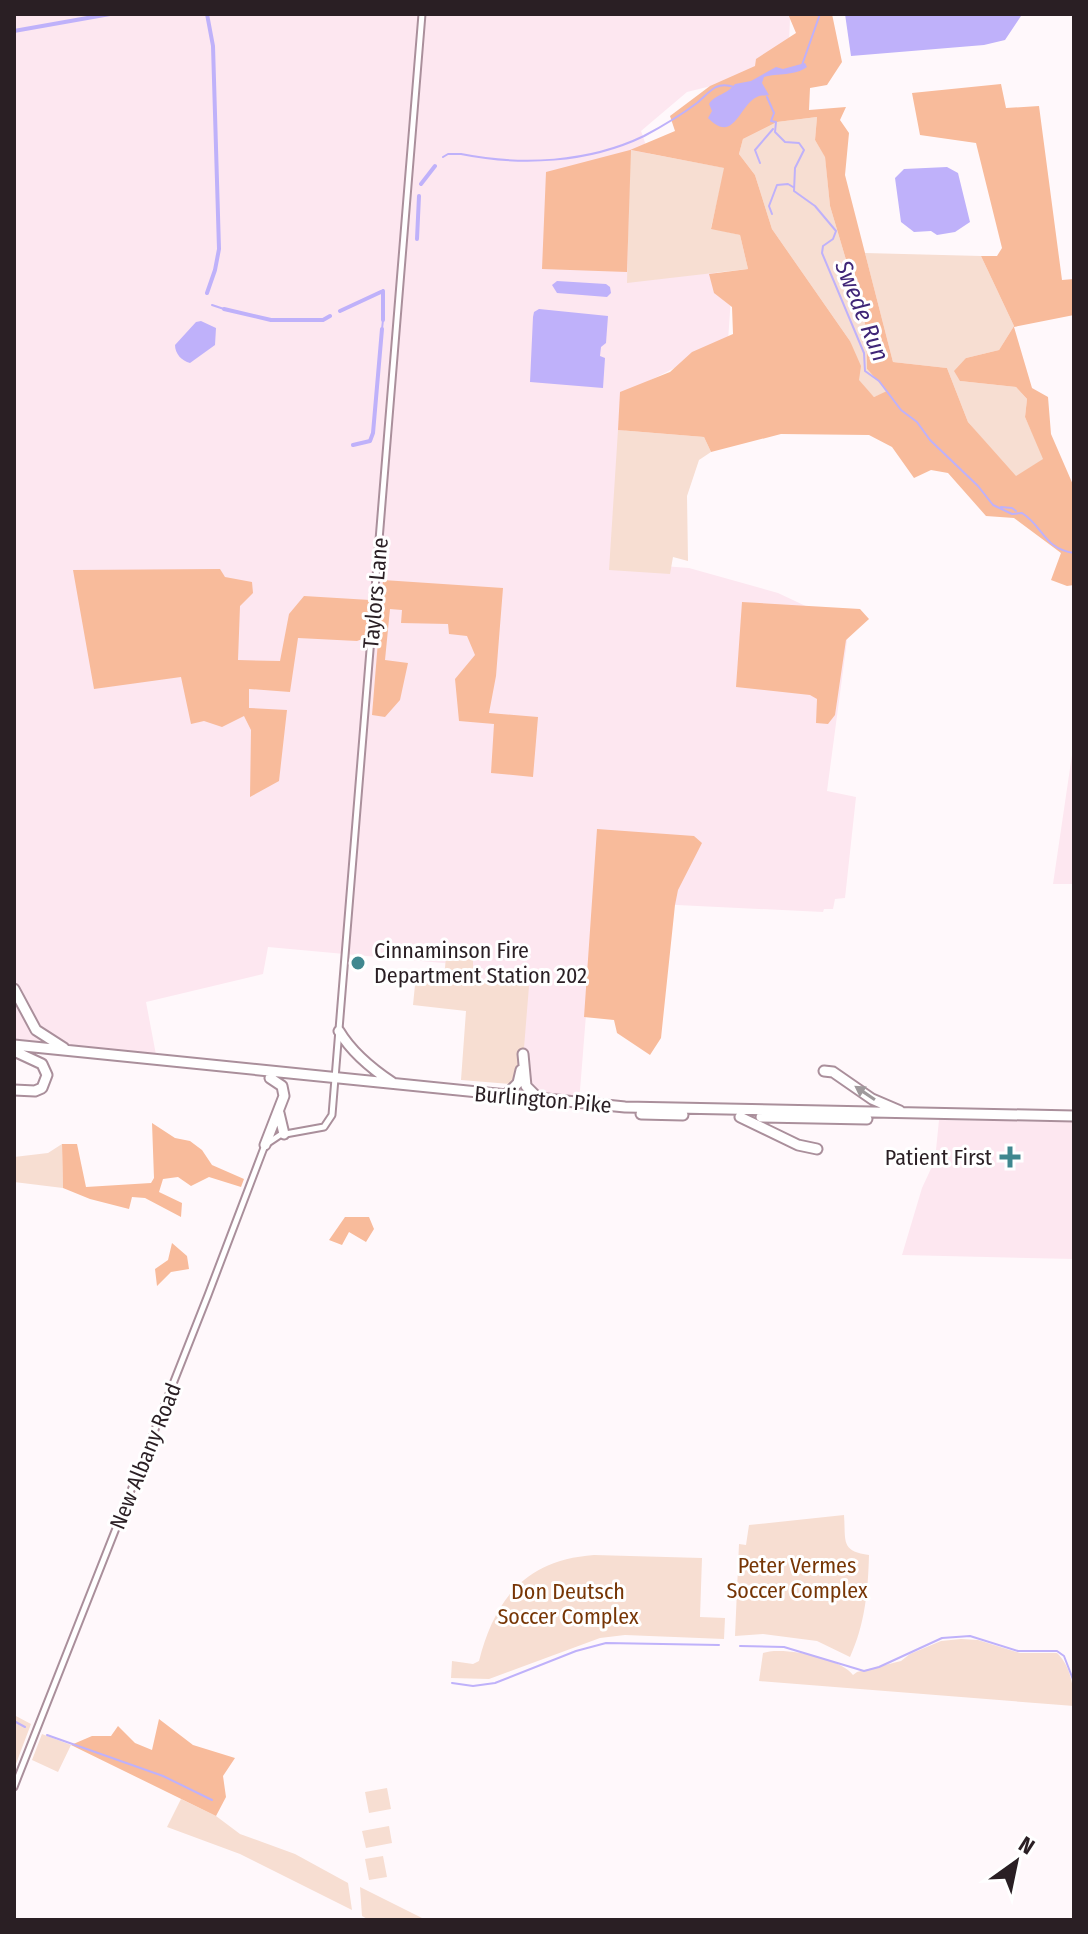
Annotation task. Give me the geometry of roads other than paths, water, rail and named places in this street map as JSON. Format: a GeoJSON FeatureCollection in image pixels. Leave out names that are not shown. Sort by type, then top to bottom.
{"type":"FeatureCollection","features":[{"type":"Feature","properties":{"kind":"highway"},"geometry":{"type":"LineString","coordinates":[[14,989],[36,1030],[70,1051]]}},
{"type":"Feature","properties":{"kind":"highway"},"geometry":{"type":"LineString","coordinates":[[339,1031],[374,1071],[396,1085]]}},
{"type":"Feature","properties":{"kind":"highway"},"geometry":{"type":"LineString","coordinates":[[14,1049],[42,1064],[47,1075],[42,1088],[35,1091],[14,1090]]}},
{"type":"Feature","properties":{"kind":"highway","name":"Burlington Pike"},"geometry":{"type":"LineString","coordinates":[[14,1049],[70,1051],[618,1113],[1074,1119]]}},
{"type":"Feature","properties":{"kind":"highway","name":"Burlington Pike"},"geometry":{"type":"LineString","coordinates":[[14,1049],[270,1078],[396,1085],[544,1100],[684,1109],[1074,1119]]}},
{"type":"Feature","properties":{"kind":"highway"},"geometry":{"type":"LineString","coordinates":[[338,1050],[356,1053]]}},
{"type":"Feature","properties":{"kind":"highway"},"geometry":{"type":"LineString","coordinates":[[506,1095],[519,1081],[523,1054],[526,1086],[544,1100]]}},
{"type":"Feature","properties":{"kind":"highway"},"geometry":{"type":"LineString","coordinates":[[824,1071],[833,1072],[872,1099],[907,1113]]}},
{"type":"Feature","properties":{"kind":"highway"},"geometry":{"type":"LineString","coordinates":[[265,1145],[284,1091],[270,1078]]}},
{"type":"Feature","properties":{"kind":"highway"},"geometry":{"type":"LineString","coordinates":[[279,1110],[284,1134]]}},
{"type":"Feature","properties":{"kind":"highway"},"geometry":{"type":"LineString","coordinates":[[740,1117],[798,1145],[817,1149]]}},
{"type":"Feature","properties":{"kind":"street","name":"Taylors Lane"},"geometry":{"type":"LineString","coordinates":[[284,1134],[317,1131],[330,1122],[422,14]]}},
{"type":"Feature","properties":{"kind":"street"},"geometry":{"type":"LineString","coordinates":[[265,1145],[284,1134]]}},
{"type":"Feature","properties":{"kind":"street","name":"New Albany Road"},"geometry":{"type":"LineString","coordinates":[[14,1787],[265,1145]]}},
{"type":"Feature","properties":{"kind":"waterway"},"geometry":{"type":"LineString","coordinates":[[14,31],[110,14]]}},
{"type":"Feature","properties":{"kind":"waterway"},"geometry":{"type":"LineString","coordinates":[[207,14],[213,46],[219,249],[207,293]]}},
{"type":"Feature","properties":{"kind":"waterway","name":"Swede Run"},"geometry":{"type":"LineString","coordinates":[[802,65],[820,14]]}},
{"type":"Feature","properties":{"kind":"waterway"},"geometry":{"type":"LineString","coordinates":[[443,157],[461,154],[531,161],[600,152],[623,145],[671,121],[716,87],[734,87]]}},
{"type":"Feature","properties":{"kind":"waterway","name":"Swede Run"},"geometry":{"type":"LineString","coordinates":[[767,97],[774,113],[771,121],[776,122],[775,132],[785,142],[799,143],[804,150],[795,168],[794,191],[815,206],[836,231],[833,239],[823,246],[822,253],[864,353],[865,371],[879,381],[901,410],[917,422],[930,440],[978,486],[993,505],[1012,514],[1022,513],[1056,547],[1074,553]]}},
{"type":"Feature","properties":{"kind":"waterway"},"geometry":{"type":"LineString","coordinates":[[760,163],[755,150],[773,129]]}},
{"type":"Feature","properties":{"kind":"waterway"},"geometry":{"type":"LineString","coordinates":[[421,184],[435,166]]}},
{"type":"Feature","properties":{"kind":"waterway"},"geometry":{"type":"LineString","coordinates":[[772,214],[769,206],[777,185],[793,187]]}},
{"type":"Feature","properties":{"kind":"waterway"},"geometry":{"type":"LineString","coordinates":[[417,239],[419,196]]}},
{"type":"Feature","properties":{"kind":"waterway"},"geometry":{"type":"LineString","coordinates":[[340,311],[383,291]]}},
{"type":"Feature","properties":{"kind":"waterway"},"geometry":{"type":"LineString","coordinates":[[383,291],[383,320]]}},
{"type":"Feature","properties":{"kind":"waterway"},"geometry":{"type":"LineString","coordinates":[[212,305],[224,309]]}},
{"type":"Feature","properties":{"kind":"waterway"},"geometry":{"type":"LineString","coordinates":[[224,309],[271,320],[323,320],[330,316]]}},
{"type":"Feature","properties":{"kind":"waterway"},"geometry":{"type":"LineString","coordinates":[[382,329],[383,320]]}},
{"type":"Feature","properties":{"kind":"waterway"},"geometry":{"type":"LineString","coordinates":[[353,445],[370,441],[373,433],[382,329]]}},
{"type":"Feature","properties":{"kind":"waterway"},"geometry":{"type":"LineString","coordinates":[[1001,507],[1016,511]]}},
{"type":"Feature","properties":{"kind":"waterway"},"geometry":{"type":"LineString","coordinates":[[740,1646],[784,1647],[864,1671],[942,1638],[970,1636],[1018,1651],[1057,1651],[1064,1656],[1074,1682]]}},
{"type":"Feature","properties":{"kind":"waterway"},"geometry":{"type":"LineString","coordinates":[[452,1683],[473,1686],[495,1683],[576,1651],[606,1643],[719,1645]]}},
{"type":"Feature","properties":{"kind":"waterway"},"geometry":{"type":"LineString","coordinates":[[14,1721],[25,1727]]}},
{"type":"Feature","properties":{"kind":"waterway"},"geometry":{"type":"LineString","coordinates":[[47,1735],[163,1776],[212,1800]]}},
{"type":"Feature","properties":{"kind":"place","name":"Cinnaminson Fire Department Station 202"},"geometry":{"type":"Point","coordinates":[358,963]}},
{"type":"Feature","properties":{"kind":"place","name":"Patient First"},"geometry":{"type":"Point","coordinates":[1010,1157]}},
{"type":"Feature","properties":{"kind":"park label","name":"Peter Vermes Soccer Complex"},"geometry":{"type":"Point","coordinates":[797,1578]}},
{"type":"Feature","properties":{"kind":"park label","name":"Don Deutsch Soccer Complex"},"geometry":{"type":"Point","coordinates":[568,1604]}}]}
